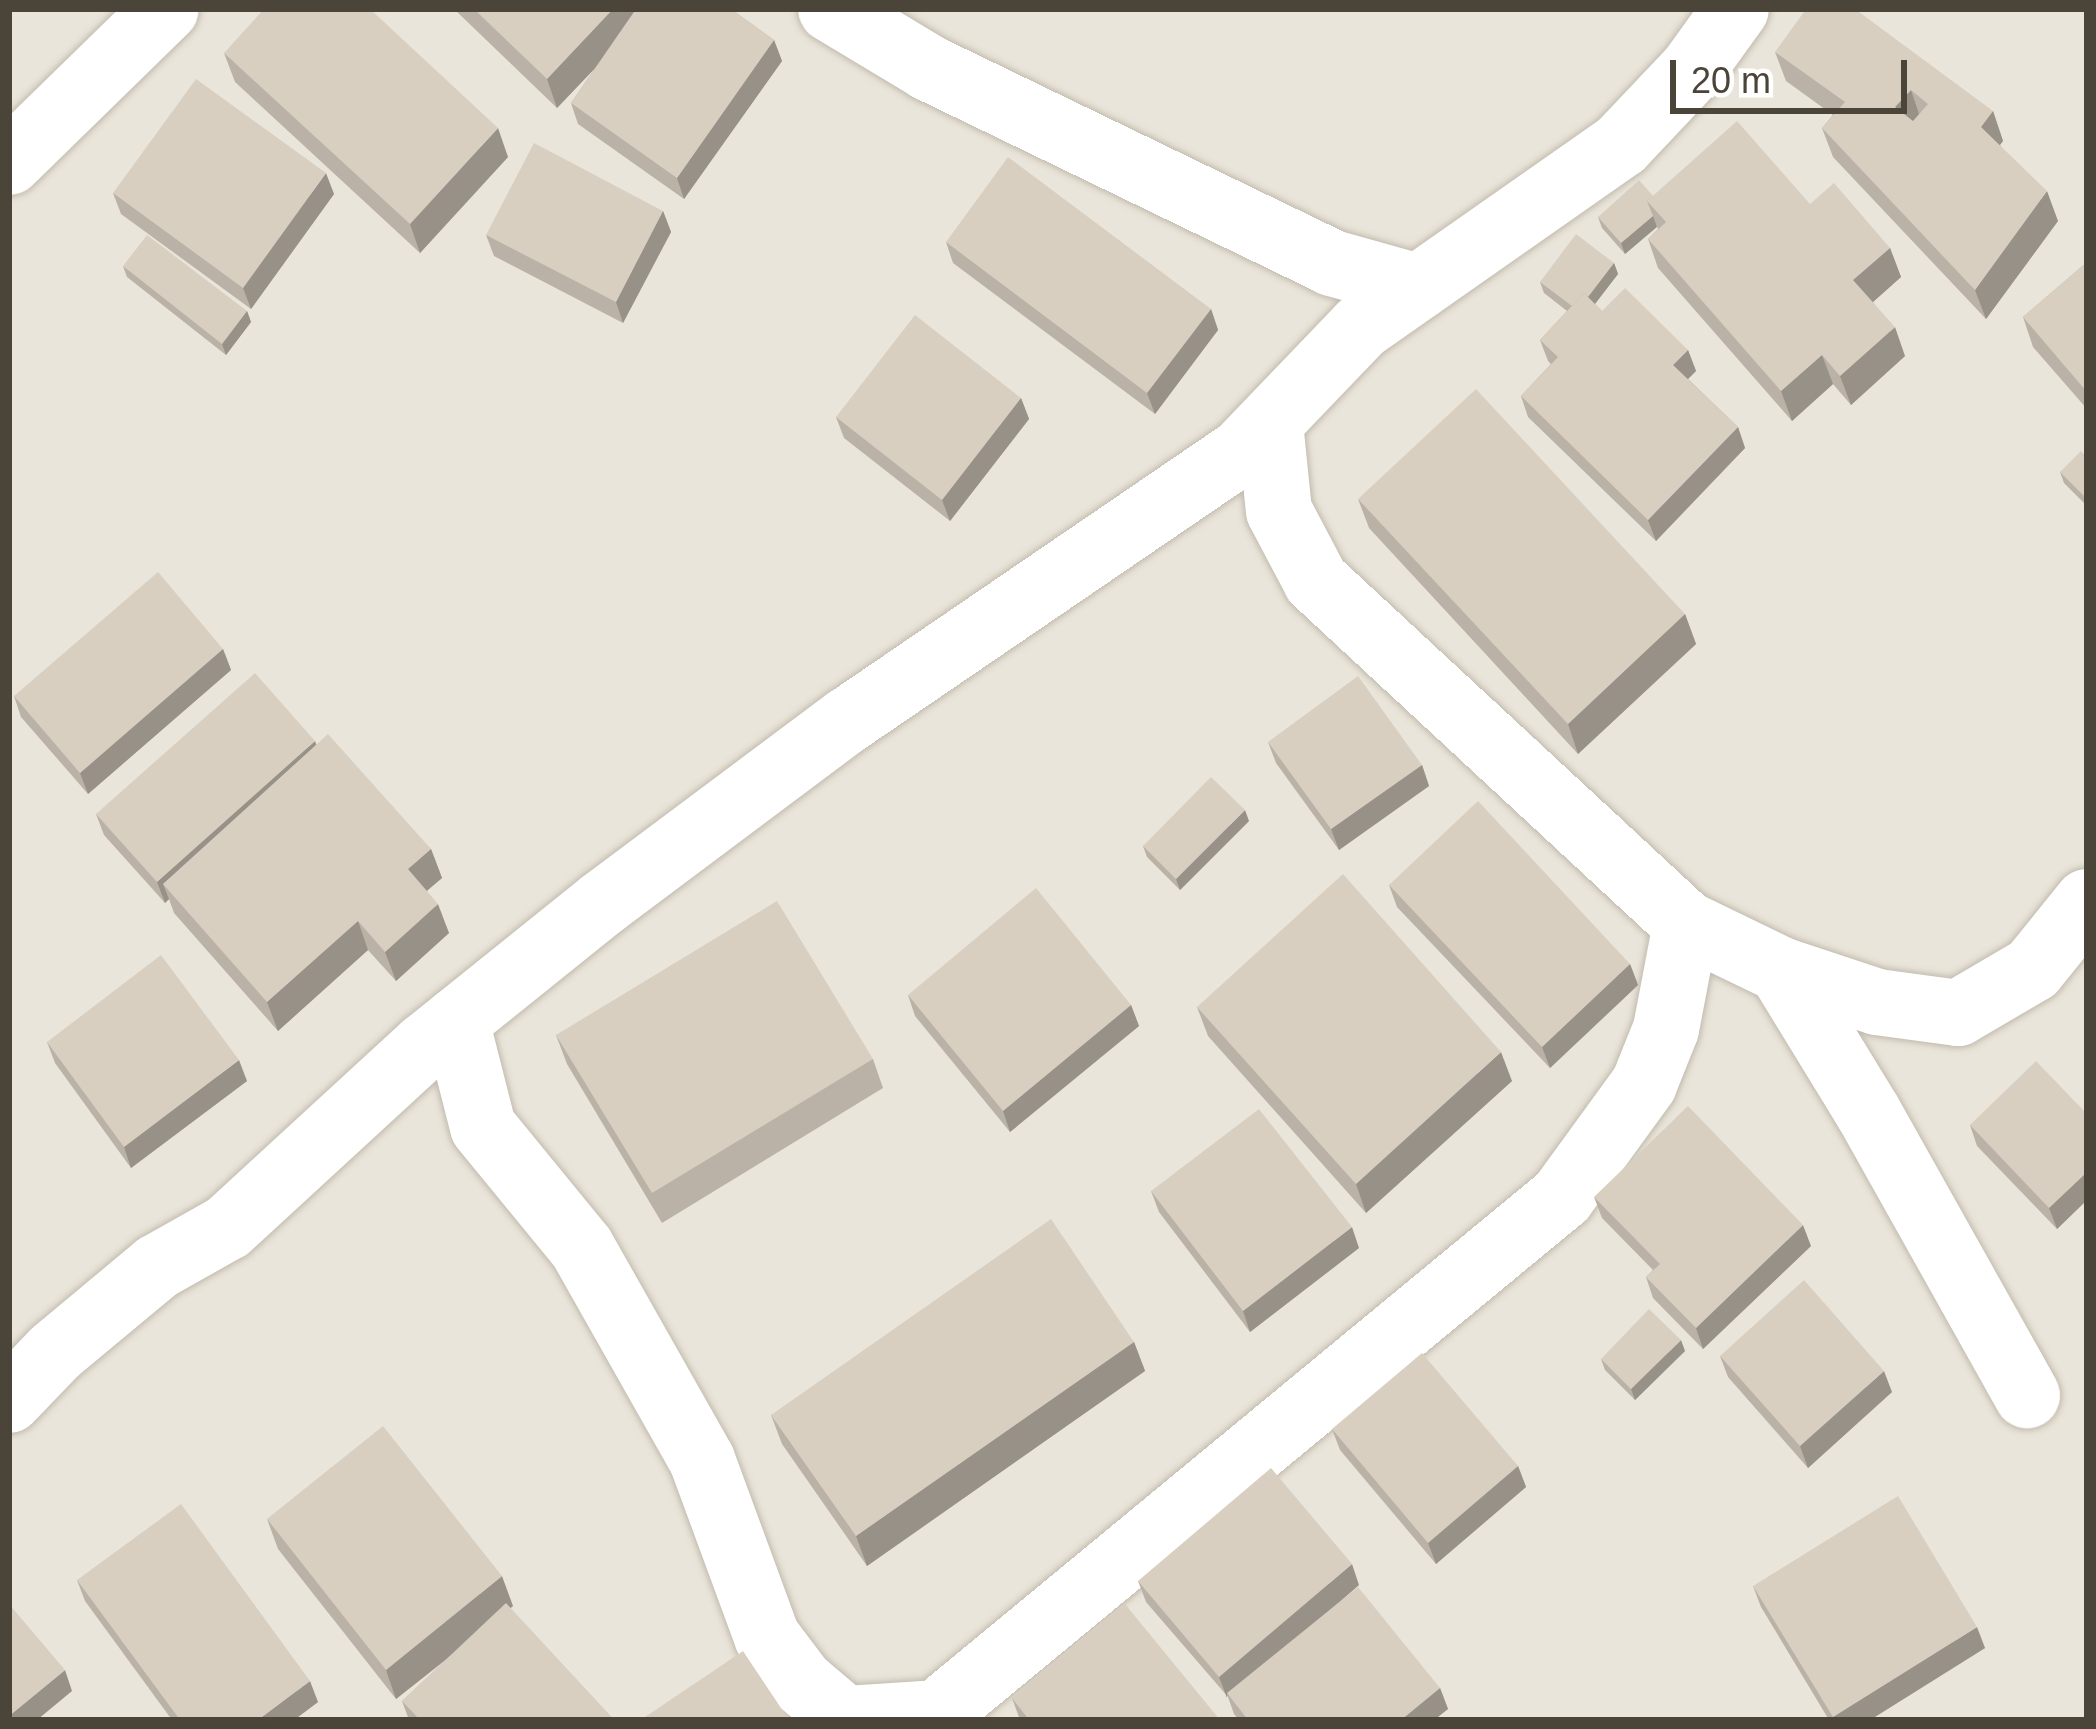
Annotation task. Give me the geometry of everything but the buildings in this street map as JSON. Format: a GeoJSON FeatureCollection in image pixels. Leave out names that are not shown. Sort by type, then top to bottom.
{"type":"FeatureCollection","features":[{"type":"Feature","properties":{"kind":"street"},"geometry":{"type":"LineString","coordinates":[[9,162],[166,9]]}},
{"type":"Feature","properties":{"kind":"street"},"geometry":{"type":"LineString","coordinates":[[831,9],[929,68],[1332,263],[1418,287]]}},
{"type":"Feature","properties":{"kind":"street"},"geometry":{"type":"LineString","coordinates":[[9,1400],[55,1352],[157,1268],[229,1227],[456,1022],[603,903],[848,720],[1241,451],[1360,328],[1621,145],[1692,70],[1736,9]]}},
{"type":"Feature","properties":{"kind":"street"},"geometry":{"type":"LineString","coordinates":[[1332,263],[1360,328]]}},
{"type":"Feature","properties":{"kind":"street"},"geometry":{"type":"LineString","coordinates":[[1270,423],[1279,511],[1316,581],[1686,924],[1781,970],[1877,1002],[1958,1013],[2033,969],[2087,902]]}},
{"type":"Feature","properties":{"kind":"street"},"geometry":{"type":"LineString","coordinates":[[456,1022],[483,1127],[582,1248],[702,1460],[767,1637],[801,1682],[845,1719],[937,1713],[1562,1197],[1644,1084],[1666,1029],[1686,924]]}},
{"type":"Feature","properties":{"kind":"street"},"geometry":{"type":"LineString","coordinates":[[1781,970],[1868,1112],[2027,1395]]}},
{"type":"Feature","properties":{"kind":"shaded area"},"geometry":{"type":"Polygon","coordinates":[[[9,9],[2087,9],[2087,1720],[9,1720],[9,9]]]}}]}
